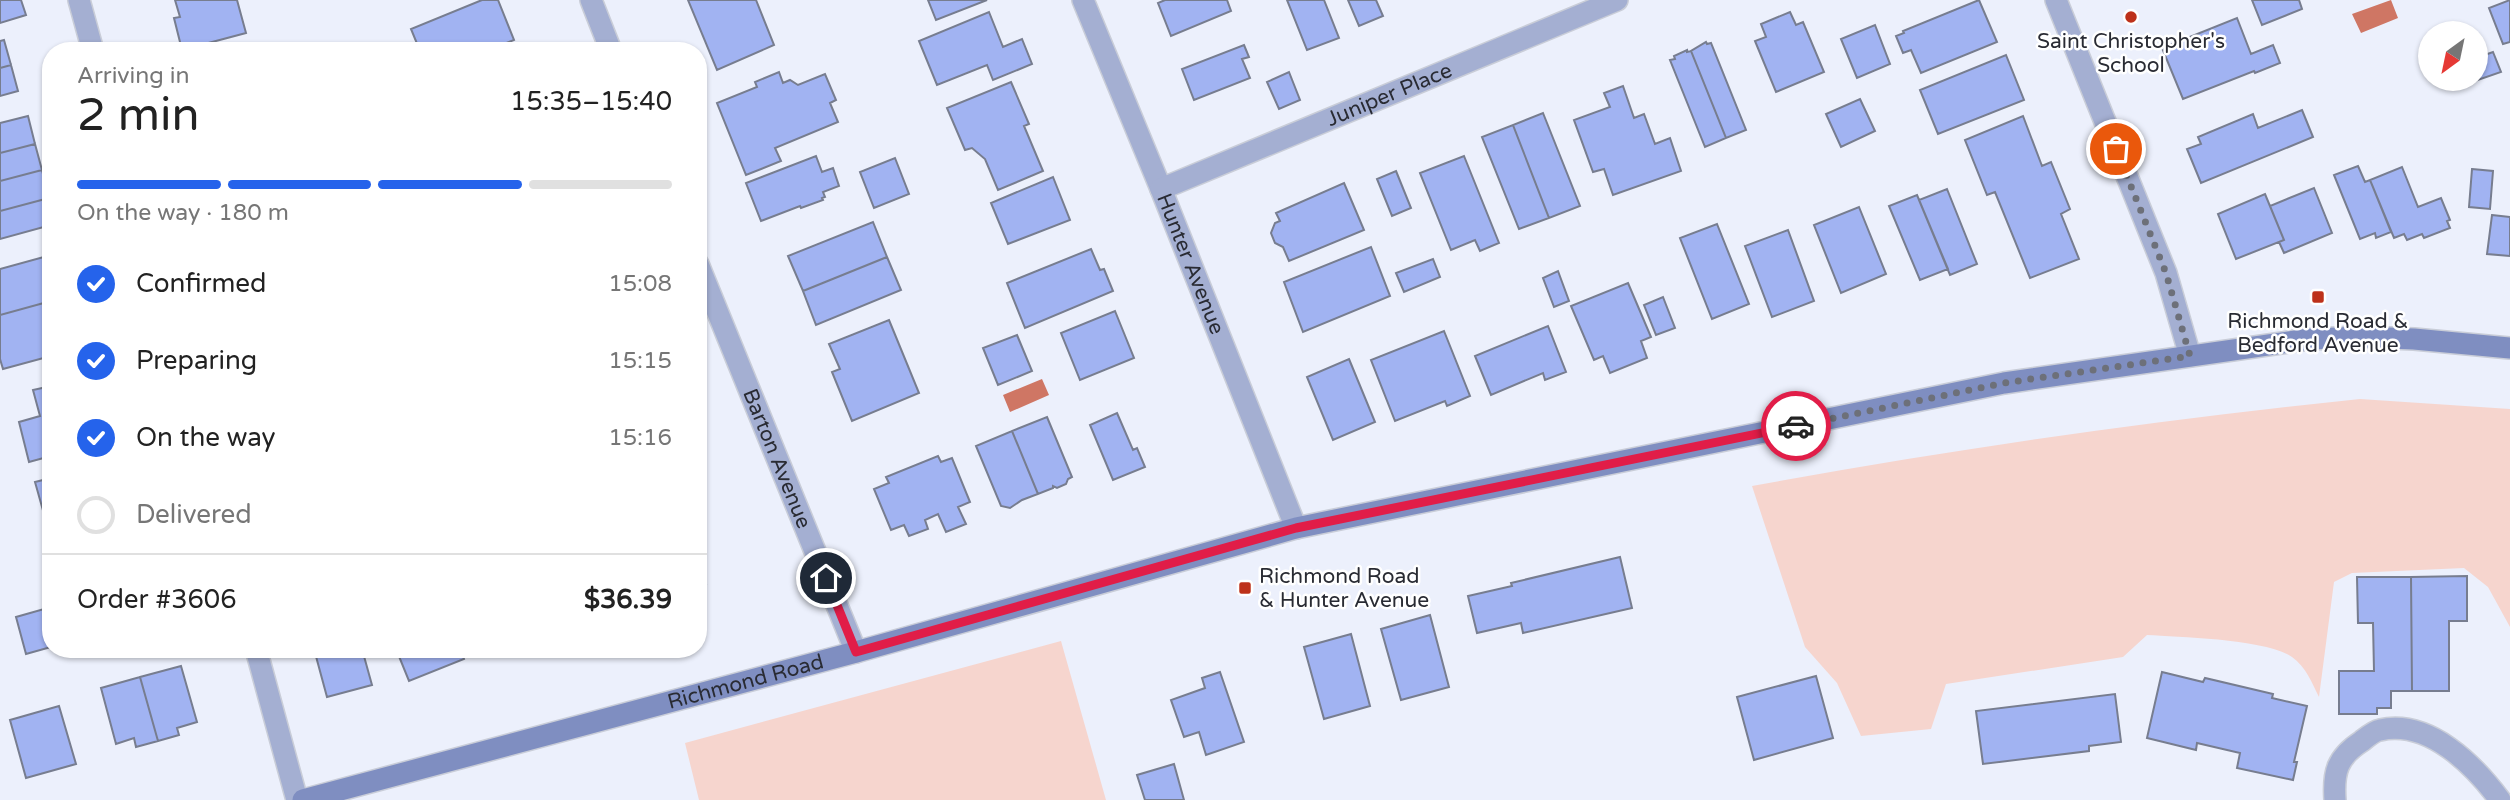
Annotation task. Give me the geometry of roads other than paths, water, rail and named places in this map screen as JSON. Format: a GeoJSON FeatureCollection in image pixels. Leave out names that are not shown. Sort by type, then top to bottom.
{"type":"FeatureCollection","features":[{"type":"Feature","properties":{"kind":"main road","name":"Richmond Road"},"geometry":{"type":"LineString","coordinates":[[303,800],[856,652],[1296,528],[2004,383],[2309,339],[2364,337],[2510,348]]}},
{"type":"Feature","properties":{"kind":"street"},"geometry":{"type":"LineString","coordinates":[[79,0],[91,42]]}},
{"type":"Feature","properties":{"kind":"street"},"geometry":{"type":"LineString","coordinates":[[591,0],[607,42]]}},
{"type":"Feature","properties":{"kind":"street","name":"Hunter Avenue"},"geometry":{"type":"LineString","coordinates":[[1083,0],[1296,528]]}},
{"type":"Feature","properties":{"kind":"street","name":"Juniper Place"},"geometry":{"type":"LineString","coordinates":[[1161,189],[1585,6],[1617,0]]}},
{"type":"Feature","properties":{"kind":"street"},"geometry":{"type":"LineString","coordinates":[[2056,0],[2166,273],[2190,356]]}},
{"type":"Feature","properties":{"kind":"street","name":"Barton Avenue"},"geometry":{"type":"LineString","coordinates":[[707,286],[856,652]]}},
{"type":"Feature","properties":{"kind":"street"},"geometry":{"type":"LineString","coordinates":[[258,658],[297,800]]}},
{"type":"Feature","properties":{"kind":"street"},"geometry":{"type":"LineString","coordinates":[[2335,800],[2333,775],[2349,749],[2379,730],[2411,729],[2441,742],[2483,778],[2500,800]]}},
{"type":"Feature","properties":{"kind":"place","name":"Saint Christopher's School"},"geometry":{"type":"Point","coordinates":[2131,17]}},
{"type":"Feature","properties":{"kind":"place","name":"Richmond Road & Bedford Avenue"},"geometry":{"type":"Point","coordinates":[2318,297]}},
{"type":"Feature","properties":{"kind":"place","name":"Richmond Road & Hunter Avenue"},"geometry":{"type":"Point","coordinates":[1245,588]}}]}
